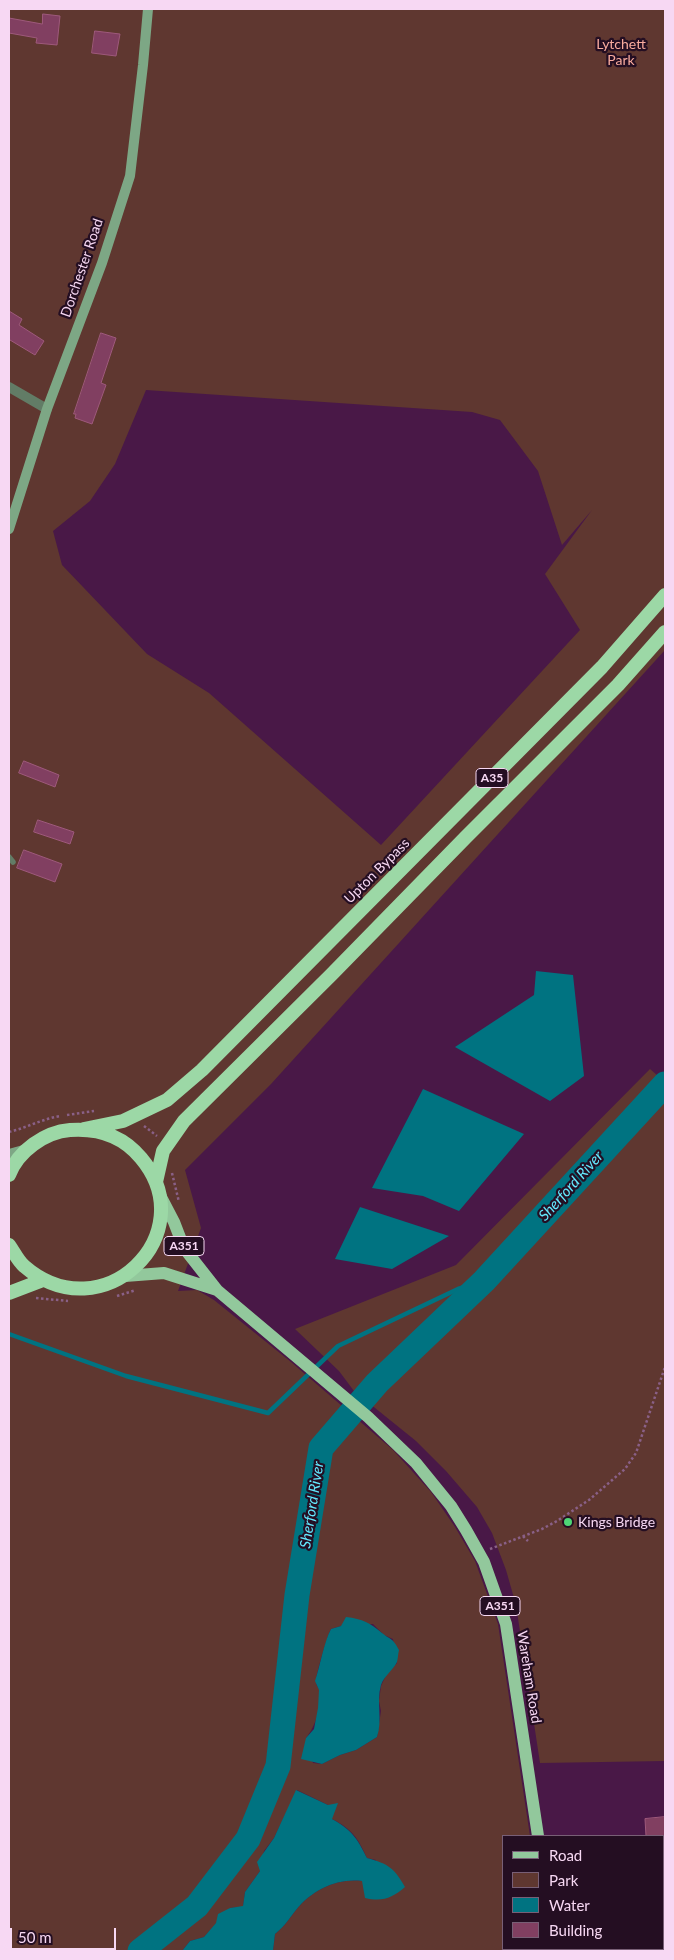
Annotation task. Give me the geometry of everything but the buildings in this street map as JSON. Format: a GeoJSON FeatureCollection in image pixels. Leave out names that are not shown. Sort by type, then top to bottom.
{"type":"FeatureCollection","features":[{"type":"Feature","properties":{"kind":"highway","name":"Upton Bypass"},"geometry":{"type":"LineString","coordinates":[[27,1149],[45,1138],[64,1131],[123,1121],[167,1100],[202,1070],[602,667],[665,595]]}},
{"type":"Feature","properties":{"kind":"highway","name":"A35"},"geometry":{"type":"LineString","coordinates":[[156,1182],[163,1151],[184,1121],[618,685],[665,632]]}},
{"type":"Feature","properties":{"kind":"highway"},"geometry":{"type":"LineString","coordinates":[[9,1245],[23,1265],[43,1280],[63,1288],[85,1289],[106,1285],[125,1276],[144,1258],[156,1235],[161,1218],[160,1197],[156,1182],[148,1165],[136,1151],[120,1140],[103,1132],[84,1129]]}},
{"type":"Feature","properties":{"kind":"highway"},"geometry":{"type":"LineString","coordinates":[[9,1175],[27,1149]]}},
{"type":"Feature","properties":{"kind":"highway"},"geometry":{"type":"LineString","coordinates":[[9,1293],[43,1280]]}},
{"type":"Feature","properties":{"kind":"main road","name":"Dorchester Road"},"geometry":{"type":"LineString","coordinates":[[9,529],[47,409],[102,263],[130,176],[148,9]]}},
{"type":"Feature","properties":{"kind":"main road"},"geometry":{"type":"LineString","coordinates":[[9,1154],[27,1149]]}},
{"type":"Feature","properties":{"kind":"main road","name":"A351"},"geometry":{"type":"LineString","coordinates":[[160,1197],[184,1248],[217,1290]]}},
{"type":"Feature","properties":{"kind":"main road","name":"A351"},"geometry":{"type":"LineString","coordinates":[[125,1276],[164,1273],[217,1290]]}},
{"type":"Feature","properties":{"kind":"main road","name":"Wareham Road"},"geometry":{"type":"LineString","coordinates":[[217,1290],[326,1380],[416,1463],[445,1498],[479,1553],[506,1624],[538,1835]]}},
{"type":"Feature","properties":{"kind":"street"},"geometry":{"type":"LineString","coordinates":[[9,387],[47,409]]}},
{"type":"Feature","properties":{"kind":"lane"},"geometry":{"type":"LineString","coordinates":[[9,856],[13,862]]}},
{"type":"Feature","properties":{"kind":"path"},"geometry":{"type":"LineString","coordinates":[[479,1553],[542,1529],[573,1511],[590,1500],[631,1462],[636,1453],[665,1367]]}},
{"type":"Feature","properties":{"kind":"path"},"geometry":{"type":"LineString","coordinates":[[523,1536],[528,1541]]}},
{"type":"Feature","properties":{"kind":"shaded area"},"geometry":{"type":"Polygon","coordinates":[[[665,1939],[665,1951],[571,1951],[664,1950],[665,1939]]]}},
{"type":"Feature","properties":{"kind":"green space","name":"Lytchett Park"},"geometry":{"type":"Polygon","coordinates":[[[9,9],[665,9],[665,650],[271,1084],[185,1170],[201,1228],[178,1291],[197,1290],[214,1300],[291,1362],[393,1450],[431,1492],[475,1561],[498,1624],[530,1835],[502,1835],[502,1950],[547,1951],[273,1951],[275,1934],[284,1926],[302,1903],[317,1891],[334,1884],[343,1881],[362,1881],[376,1860],[367,1858],[354,1835],[345,1826],[332,1819],[328,1805],[297,1790],[274,1838],[264,1851],[260,1871],[245,1892],[243,1907],[230,1908],[204,1937],[190,1941],[182,1951],[9,1951],[9,9]],[[146,390],[115,464],[90,501],[53,531],[62,565],[147,654],[209,693],[381,845],[580,630],[545,574],[592,510],[562,545],[538,471],[500,420],[472,412],[146,390]],[[373,1624],[341,1626],[331,1629],[316,1678],[320,1702],[313,1728],[306,1738],[313,1763],[322,1764],[356,1750],[377,1737],[381,1711],[379,1701],[381,1686],[386,1675],[397,1663],[393,1639],[384,1635],[373,1624]]]}},
{"type":"Feature","properties":{"kind":"green space"},"geometry":{"type":"Polygon","coordinates":[[[650,1069],[665,1082],[665,1761],[540,1763],[516,1605],[506,1570],[492,1533],[477,1507],[446,1471],[416,1441],[354,1391],[339,1371],[295,1329],[456,1265],[650,1069]]]}},
{"type":"Feature","properties":{"kind":"green space"},"geometry":{"type":"Polygon","coordinates":[[[665,1859],[665,1939],[664,1939],[665,1859]]]}},
{"type":"Feature","properties":{"kind":"water"},"geometry":{"type":"Polygon","coordinates":[[[536,971],[573,975],[584,1076],[550,1101],[455,1047],[534,995],[536,971]]]}},
{"type":"Feature","properties":{"kind":"water"},"geometry":{"type":"Polygon","coordinates":[[[423,1089],[524,1134],[459,1211],[423,1196],[372,1188],[423,1089]]]}},
{"type":"Feature","properties":{"kind":"water"},"geometry":{"type":"Polygon","coordinates":[[[360,1207],[449,1236],[392,1269],[335,1259],[360,1207]]]}},
{"type":"Feature","properties":{"kind":"water"},"geometry":{"type":"Polygon","coordinates":[[[346,1617],[362,1620],[370,1624],[392,1640],[399,1650],[397,1662],[381,1685],[379,1731],[377,1737],[356,1750],[322,1764],[301,1759],[306,1738],[314,1729],[319,1690],[315,1681],[326,1640],[331,1629],[341,1626],[346,1617]]]}},
{"type":"Feature","properties":{"kind":"water"},"geometry":{"type":"Polygon","coordinates":[[[296,1790],[328,1805],[338,1803],[332,1819],[353,1835],[367,1858],[381,1862],[390,1868],[398,1875],[405,1887],[396,1894],[377,1900],[365,1898],[362,1881],[343,1881],[317,1891],[302,1903],[284,1926],[275,1934],[273,1951],[182,1951],[190,1941],[204,1937],[216,1923],[218,1914],[230,1908],[243,1906],[245,1892],[260,1871],[257,1862],[274,1838],[296,1790]]]}},
{"type":"Feature","properties":{"kind":"waterway","name":"Sherford River"},"geometry":{"type":"LineString","coordinates":[[140,1951],[197,1906],[248,1839],[278,1766],[297,1595],[321,1448],[377,1383],[484,1281],[665,1084]]}},
{"type":"Feature","properties":{"kind":"waterway"},"geometry":{"type":"LineString","coordinates":[[9,1334],[126,1376],[268,1413],[338,1346],[458,1289],[484,1281]]}},
{"type":"Feature","properties":{"kind":"place","name":"Kings Bridge"},"geometry":{"type":"Point","coordinates":[568,1522]}}]}
